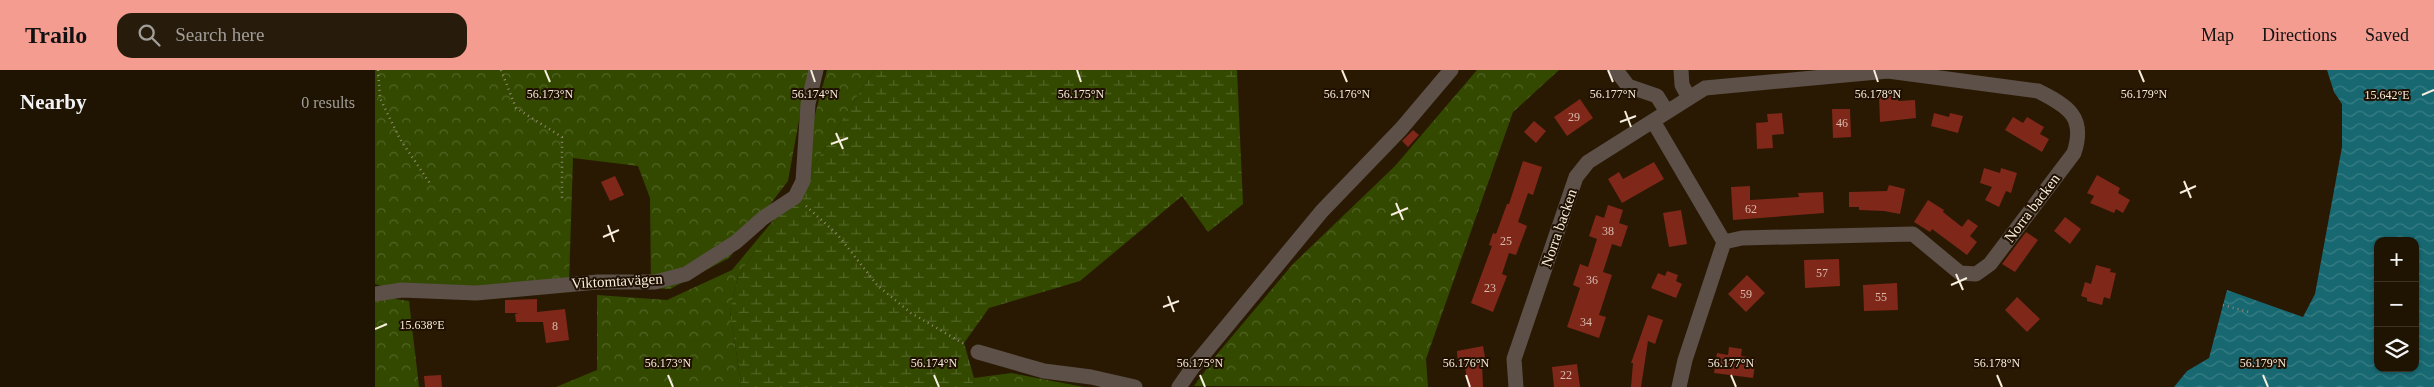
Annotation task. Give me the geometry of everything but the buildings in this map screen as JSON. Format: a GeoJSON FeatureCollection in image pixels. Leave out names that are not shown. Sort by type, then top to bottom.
{"type":"FeatureCollection","features":[{"type":"Feature","properties":{"kind":"street"},"geometry":{"type":"LineString","coordinates":[[795,197],[803,182],[808,104],[817,70]]}},
{"type":"Feature","properties":{"kind":"street"},"geometry":{"type":"LineString","coordinates":[[1179,387],[1193,367],[1322,211],[1401,129],[1451,70]]}},
{"type":"Feature","properties":{"kind":"street"},"geometry":{"type":"LineString","coordinates":[[1616,70],[1628,86],[1657,96],[1667,112]]}},
{"type":"Feature","properties":{"kind":"street"},"geometry":{"type":"LineString","coordinates":[[1681,70],[1683,85],[1689,98]]}},
{"type":"Feature","properties":{"kind":"street","name":"Norra backen"},"geometry":{"type":"LineString","coordinates":[[1516,387],[1514,359],[1576,177],[1588,162],[1705,88],[1887,71],[1955,78],[2038,92],[2059,101],[2074,117],[2079,136],[2073,153],[1990,264],[1976,274],[1960,273],[1913,234],[1742,238],[1725,242]]}},
{"type":"Feature","properties":{"kind":"street"},"geometry":{"type":"LineString","coordinates":[[1653,121],[1725,242],[1685,360],[1679,387]]}},
{"type":"Feature","properties":{"kind":"street","name":"Viktomtavägen"},"geometry":{"type":"LineString","coordinates":[[375,294],[402,290],[476,293],[598,282],[655,282],[686,274],[736,242],[763,218],[795,197]]}},
{"type":"Feature","properties":{"kind":"street"},"geometry":{"type":"LineString","coordinates":[[978,352],[1044,371],[1091,377],[1135,387]]}},
{"type":"Feature","properties":{"kind":"path"},"geometry":{"type":"LineString","coordinates":[[378,70],[380,98],[400,139],[431,185]]}},
{"type":"Feature","properties":{"kind":"path"},"geometry":{"type":"LineString","coordinates":[[501,70],[516,108],[562,137],[563,198]]}},
{"type":"Feature","properties":{"kind":"path"},"geometry":{"type":"LineString","coordinates":[[795,197],[837,234],[878,286],[911,313],[978,352]]}},
{"type":"Feature","properties":{"kind":"path"},"geometry":{"type":"LineString","coordinates":[[2223,305],[2249,312]]}},
{"type":"Feature","properties":{"kind":"green space"},"geometry":{"type":"Polygon","coordinates":[[[375,70],[815,70],[800,115],[788,181],[729,258],[670,289],[651,288],[650,198],[638,166],[573,158],[569,284],[449,289],[385,287],[375,284],[375,70]]]}},
{"type":"Feature","properties":{"kind":"green space"},"geometry":{"type":"Polygon","coordinates":[[[827,70],[874,70],[803,182],[813,122],[827,70]]]}},
{"type":"Feature","properties":{"kind":"green space"},"geometry":{"type":"Polygon","coordinates":[[[874,70],[1237,70],[1243,204],[1208,232],[1182,196],[1080,281],[989,308],[964,343],[974,378],[973,387],[739,387],[741,384],[730,311],[738,276],[803,182],[874,70]]]}},
{"type":"Feature","properties":{"kind":"green space"},"geometry":{"type":"Polygon","coordinates":[[[1477,70],[1559,70],[1513,112],[1426,359],[1428,387],[1194,386],[1218,353],[1293,264],[1395,166],[1477,70]]]}},
{"type":"Feature","properties":{"kind":"green space"},"geometry":{"type":"Polygon","coordinates":[[[792,198],[738,276],[730,311],[741,384],[739,387],[556,387],[597,370],[597,295],[667,300],[732,270],[792,198]]]}},
{"type":"Feature","properties":{"kind":"green space"},"geometry":{"type":"Polygon","coordinates":[[[375,296],[409,301],[419,387],[375,387],[375,296]]]}},
{"type":"Feature","properties":{"kind":"green space"},"geometry":{"type":"Polygon","coordinates":[[[1011,373],[1084,387],[973,387],[974,378],[1011,373]]]}},
{"type":"Feature","properties":{"kind":"water"},"geometry":{"type":"Polygon","coordinates":[[[2327,70],[2434,70],[2434,387],[2174,387],[2187,371],[2209,358],[2227,290],[2303,317],[2315,294],[2342,147],[2342,104],[2334,92],[2327,70]]]}}]}
